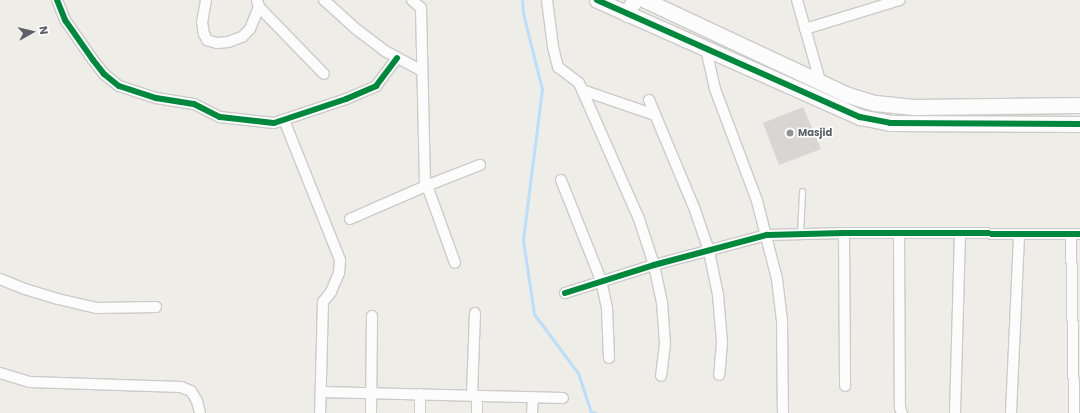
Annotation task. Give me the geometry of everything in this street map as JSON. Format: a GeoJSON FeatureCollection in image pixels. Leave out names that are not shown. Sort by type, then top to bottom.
{"type":"FeatureCollection","features":[{"type":"Feature","properties":{"kind":"street"},"geometry":{"type":"LineString","coordinates":[[57,0],[65,20],[93,60],[104,74],[120,86],[156,98],[194,104],[220,117],[274,123],[284,120],[346,99],[376,86],[397,58]]}},
{"type":"Feature","properties":{"kind":"street"},"geometry":{"type":"LineString","coordinates":[[206,0],[202,22],[204,34],[207,40],[217,43],[228,42],[242,37],[250,29],[258,4],[324,74]]}},
{"type":"Feature","properties":{"kind":"street"},"geometry":{"type":"LineString","coordinates":[[324,0],[356,29],[385,51],[422,71]]}},
{"type":"Feature","properties":{"kind":"street"},"geometry":{"type":"LineString","coordinates":[[412,0],[420,8],[426,186],[455,263]]}},
{"type":"Feature","properties":{"kind":"street"},"geometry":{"type":"LineString","coordinates":[[548,0],[553,47],[558,67],[579,83],[639,219],[654,265],[662,302],[665,344],[661,376]]}},
{"type":"Feature","properties":{"kind":"street"},"geometry":{"type":"LineString","coordinates":[[597,0],[860,117],[890,123],[1080,124]]}},
{"type":"Feature","properties":{"kind":"street"},"geometry":{"type":"LineString","coordinates":[[627,14],[634,0]]}},
{"type":"Feature","properties":{"kind":"street"},"geometry":{"type":"LineString","coordinates":[[645,0],[848,95],[875,102],[914,107],[1080,105]]}},
{"type":"Feature","properties":{"kind":"street"},"geometry":{"type":"LineString","coordinates":[[797,0],[820,81]]}},
{"type":"Feature","properties":{"kind":"street"},"geometry":{"type":"LineString","coordinates":[[805,29],[900,0]]}},
{"type":"Feature","properties":{"kind":"street"},"geometry":{"type":"LineString","coordinates":[[706,49],[714,89],[737,144],[767,236],[777,279],[782,321],[782,413]]}},
{"type":"Feature","properties":{"kind":"street"},"geometry":{"type":"LineString","coordinates":[[582,90],[655,116]]}},
{"type":"Feature","properties":{"kind":"street"},"geometry":{"type":"LineString","coordinates":[[649,100],[695,210],[709,251],[718,295],[722,343],[719,375]]}},
{"type":"Feature","properties":{"kind":"street"},"geometry":{"type":"LineString","coordinates":[[284,120],[340,260],[339,273],[331,292],[323,302],[320,413]]}},
{"type":"Feature","properties":{"kind":"street"},"geometry":{"type":"LineString","coordinates":[[350,219],[426,186],[480,165]]}},
{"type":"Feature","properties":{"kind":"street"},"geometry":{"type":"LineString","coordinates":[[561,180],[601,280],[607,308],[609,358]]}},
{"type":"Feature","properties":{"kind":"street"},"geometry":{"type":"LineString","coordinates":[[565,293],[601,280],[654,265],[767,236],[844,233],[1076,234],[1074,413]]}},
{"type":"Feature","properties":{"kind":"street"},"geometry":{"type":"LineString","coordinates":[[844,233],[844,386]]}},
{"type":"Feature","properties":{"kind":"street"},"geometry":{"type":"LineString","coordinates":[[899,233],[900,408],[902,413]]}},
{"type":"Feature","properties":{"kind":"street"},"geometry":{"type":"LineString","coordinates":[[955,413],[960,234]]}},
{"type":"Feature","properties":{"kind":"street"},"geometry":{"type":"LineString","coordinates":[[1011,413],[1019,234]]}},
{"type":"Feature","properties":{"kind":"street"},"geometry":{"type":"LineString","coordinates":[[0,279],[25,289],[58,299],[96,308],[156,307]]}},
{"type":"Feature","properties":{"kind":"street"},"geometry":{"type":"LineString","coordinates":[[475,313],[474,395],[477,413]]}},
{"type":"Feature","properties":{"kind":"street"},"geometry":{"type":"LineString","coordinates":[[371,413],[372,316]]}},
{"type":"Feature","properties":{"kind":"street"},"geometry":{"type":"LineString","coordinates":[[0,373],[30,382],[180,387],[191,391],[197,401],[200,413]]}},
{"type":"Feature","properties":{"kind":"street"},"geometry":{"type":"LineString","coordinates":[[321,392],[563,398]]}},
{"type":"Feature","properties":{"kind":"street"},"geometry":{"type":"LineString","coordinates":[[420,394],[420,413]]}},
{"type":"Feature","properties":{"kind":"street"},"geometry":{"type":"LineString","coordinates":[[532,413],[533,397]]}},
{"type":"Feature","properties":{"kind":"lane"},"geometry":{"type":"LineString","coordinates":[[800,234],[802,191]]}},
{"type":"Feature","properties":{"kind":"building","name":"Masjid"},"geometry":{"type":"Polygon","coordinates":[[[803,107],[821,149],[779,165],[763,123],[803,107]]]}},
{"type":"Feature","properties":{"kind":"waterway"},"geometry":{"type":"LineString","coordinates":[[522,0],[523,13],[542,89],[523,240],[534,314],[578,373],[591,412],[596,413]]}},
{"type":"Feature","properties":{"kind":"cycle path"},"geometry":{"type":"LineString","coordinates":[[57,0],[65,20],[93,60],[104,74],[119,86],[156,98],[194,104],[220,117],[274,123],[346,99],[376,86],[397,58]]}},
{"type":"Feature","properties":{"kind":"cycle path"},"geometry":{"type":"LineString","coordinates":[[597,0],[860,117],[890,123],[1080,124]]}},
{"type":"Feature","properties":{"kind":"cycle path"},"geometry":{"type":"LineString","coordinates":[[565,293],[654,265],[767,235],[844,233],[1080,234]]}},
{"type":"Feature","properties":{"kind":"place","name":"Masjid"},"geometry":{"type":"Point","coordinates":[790,133]}}]}
